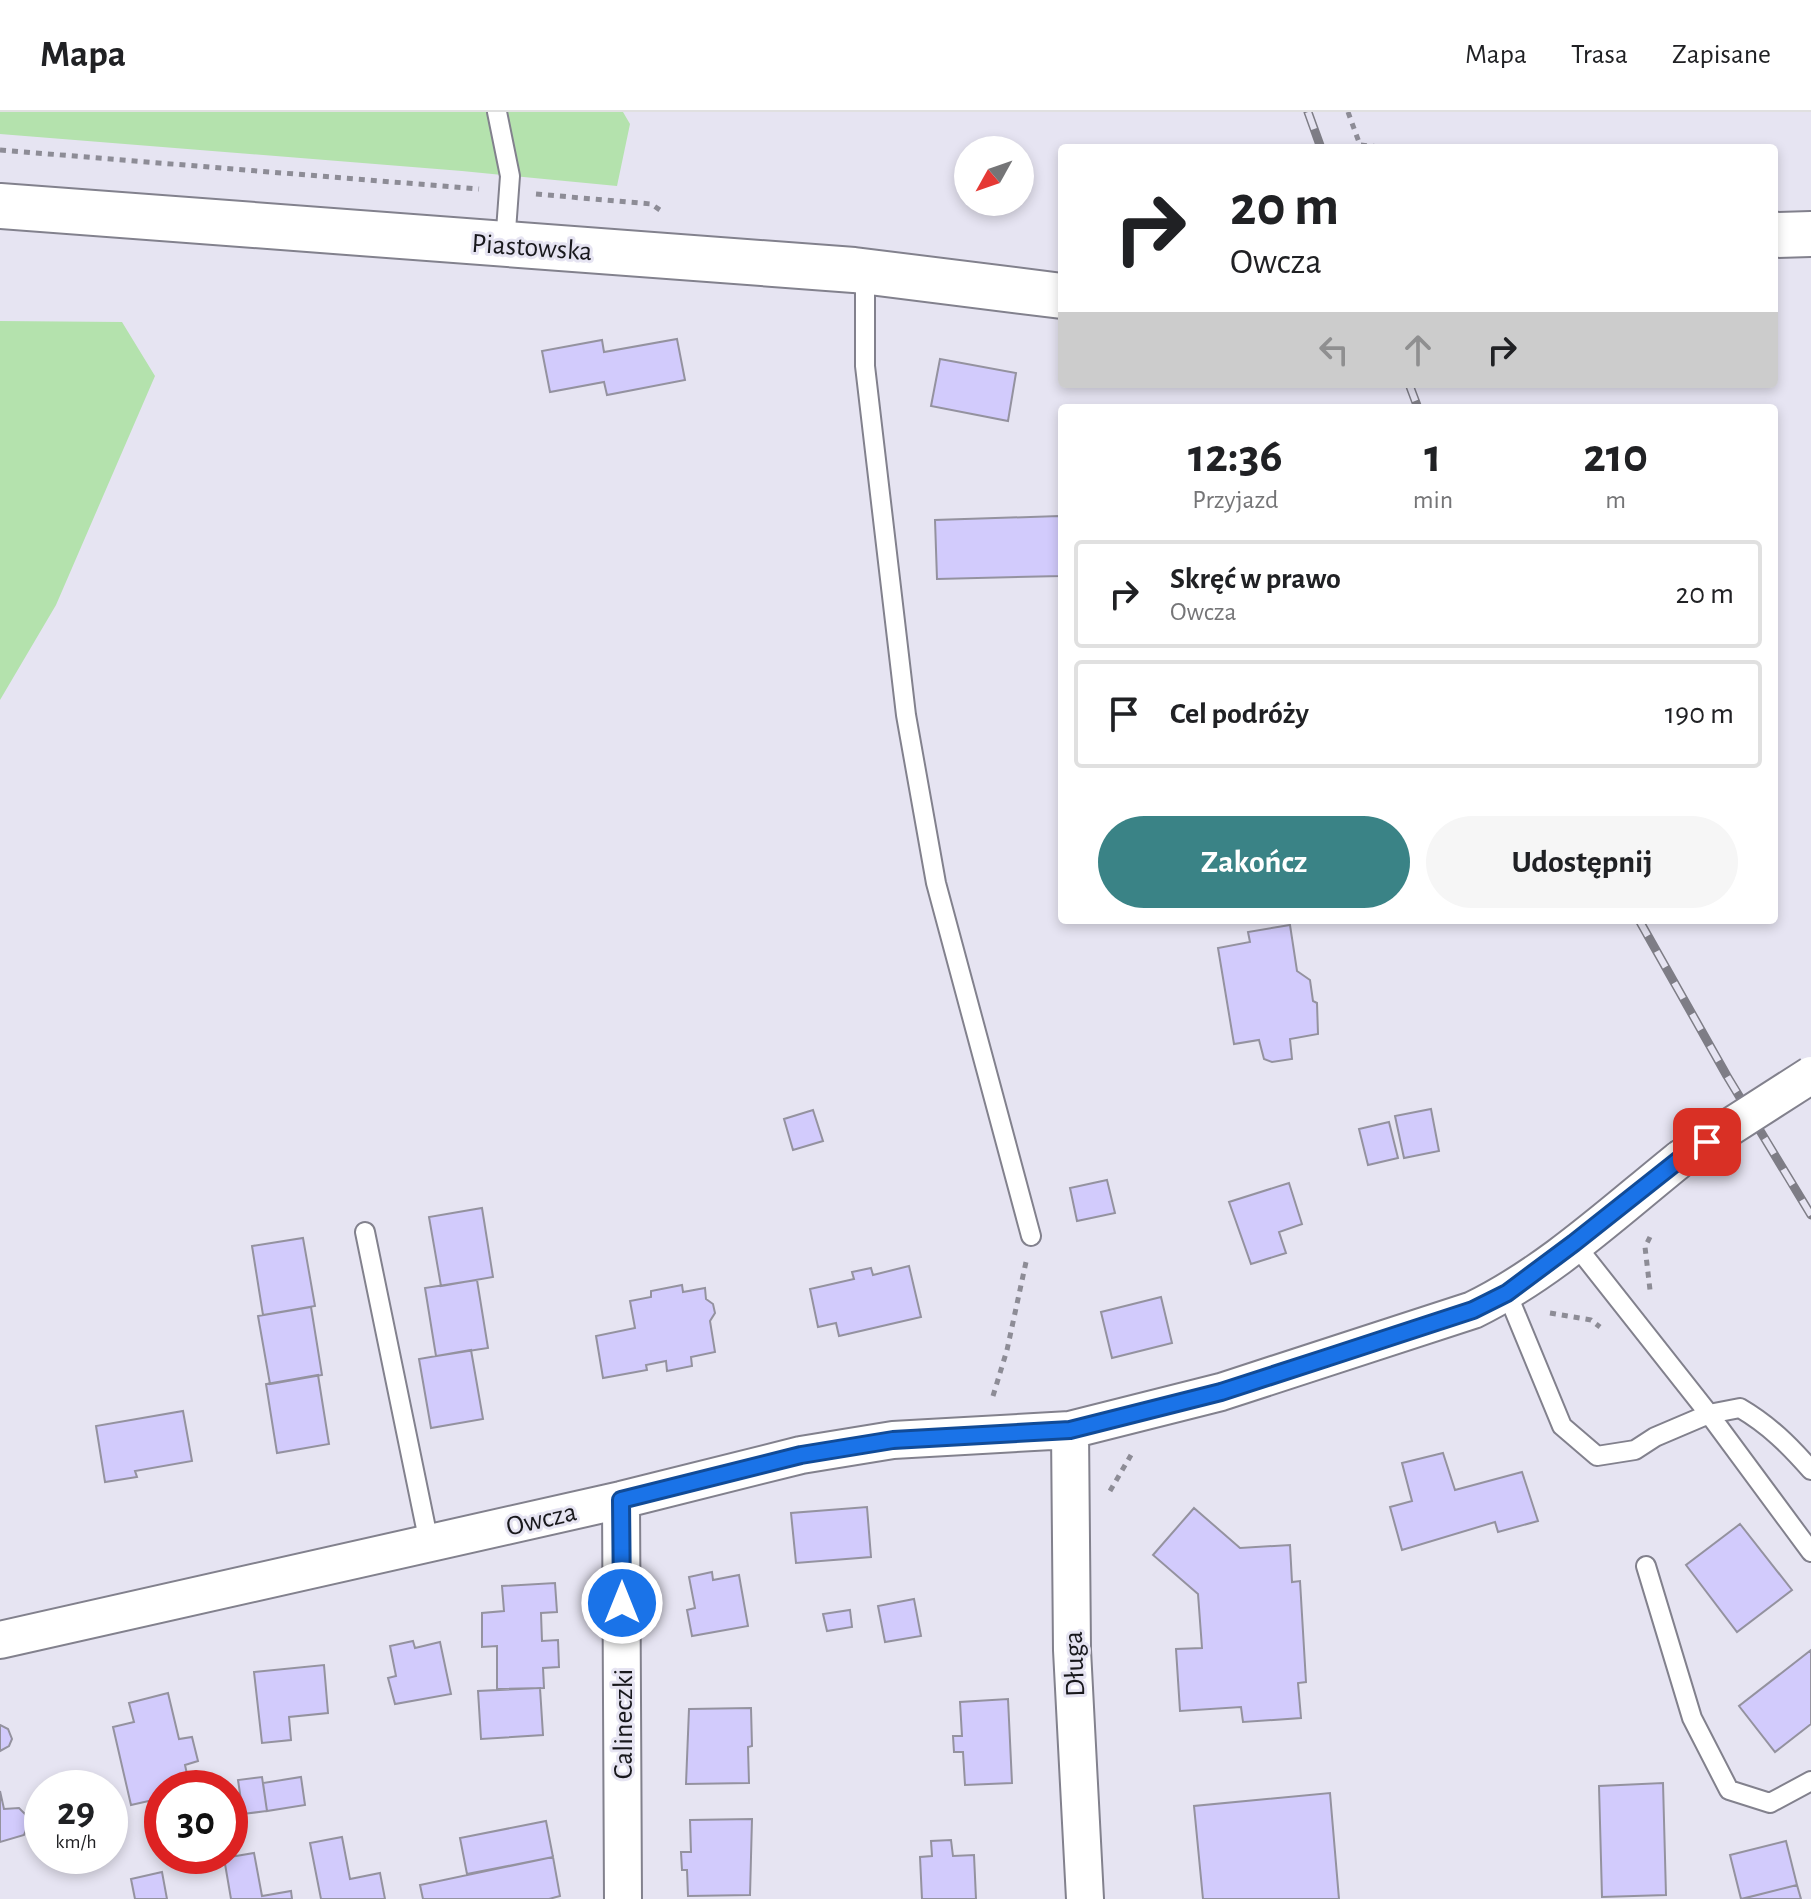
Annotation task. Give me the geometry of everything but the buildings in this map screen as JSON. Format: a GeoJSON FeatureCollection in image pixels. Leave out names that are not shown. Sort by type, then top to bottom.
{"type":"FeatureCollection","features":[{"type":"Feature","properties":{"kind":"street","name":"Piastowska"},"geometry":{"type":"LineString","coordinates":[[0,206],[865,271],[1058,295]]}},
{"type":"Feature","properties":{"kind":"street"},"geometry":{"type":"LineString","coordinates":[[1778,235],[1811,234]]}},
{"type":"Feature","properties":{"kind":"street","name":"Owcza"},"geometry":{"type":"LineString","coordinates":[[0,1640],[621,1500],[801,1455],[893,1440],[1070,1430],[1221,1392],[1473,1310],[1513,1308],[1574,1243],[1680,1159],[1811,1075]]}},
{"type":"Feature","properties":{"kind":"street","name":"Długa"},"geometry":{"type":"LineString","coordinates":[[1070,1430],[1072,1650],[1085,1899]]}},
{"type":"Feature","properties":{"kind":"street","name":"Calineczki"},"geometry":{"type":"LineString","coordinates":[[621,1500],[623,1899]]}},
{"type":"Feature","properties":{"kind":"lane"},"geometry":{"type":"LineString","coordinates":[[497,112],[510,176],[505,244]]}},
{"type":"Feature","properties":{"kind":"lane"},"geometry":{"type":"LineString","coordinates":[[865,271],[865,366],[906,715],[936,883],[1031,1236]]}},
{"type":"Feature","properties":{"kind":"lane"},"geometry":{"type":"LineString","coordinates":[[365,1232],[429,1543]]}},
{"type":"Feature","properties":{"kind":"lane"},"geometry":{"type":"LineString","coordinates":[[1574,1243],[1709,1414],[1811,1552]]}},
{"type":"Feature","properties":{"kind":"lane"},"geometry":{"type":"LineString","coordinates":[[1513,1308],[1562,1426],[1597,1456],[1635,1450],[1655,1437],[1709,1414],[1740,1408],[1764,1422],[1811,1470]]}},
{"type":"Feature","properties":{"kind":"lane"},"geometry":{"type":"LineString","coordinates":[[1646,1566],[1692,1718],[1729,1790],[1770,1803],[1811,1781]]}},
{"type":"Feature","properties":{"kind":"path"},"geometry":{"type":"LineString","coordinates":[[1348,112],[1360,144]]}},
{"type":"Feature","properties":{"kind":"path"},"geometry":{"type":"LineString","coordinates":[[1655,1227],[1645,1247],[1651,1292],[1655,1300]]}},
{"type":"Feature","properties":{"kind":"path"},"geometry":{"type":"LineString","coordinates":[[990,1407],[1007,1350],[1031,1236]]}},
{"type":"Feature","properties":{"kind":"path"},"geometry":{"type":"LineString","coordinates":[[1513,1308],[1591,1320],[1606,1332],[1629,1314]]}},
{"type":"Feature","properties":{"kind":"path"},"geometry":{"type":"LineString","coordinates":[[1071,1524],[1099,1527],[1107,1496],[1131,1455],[1144,1448]]}},
{"type":"Feature","properties":{"kind":"green space"},"geometry":{"type":"Polygon","coordinates":[[[0,112],[623,112],[630,124],[617,186],[0,134],[0,112]]]}},
{"type":"Feature","properties":{"kind":"green space"},"geometry":{"type":"Polygon","coordinates":[[[0,321],[122,322],[155,376],[56,605],[0,700],[0,321]]]}},
{"type":"Feature","properties":{"kind":"railway"},"geometry":{"type":"LineString","coordinates":[[1308,112],[1320,144]]}},
{"type":"Feature","properties":{"kind":"railway"},"geometry":{"type":"LineString","coordinates":[[1410,388],[1416,404]]}},
{"type":"Feature","properties":{"kind":"railway"},"geometry":{"type":"LineString","coordinates":[[1641,924],[1727,1076],[1811,1215]]}},
{"type":"Feature","properties":{"kind":"route"},"geometry":{"type":"LineString","coordinates":[[622,1603],[621,1500],[801,1455],[893,1440],[1070,1430],[1221,1392],[1473,1310],[1507,1293],[1680,1159],[1707,1142]]}}]}
